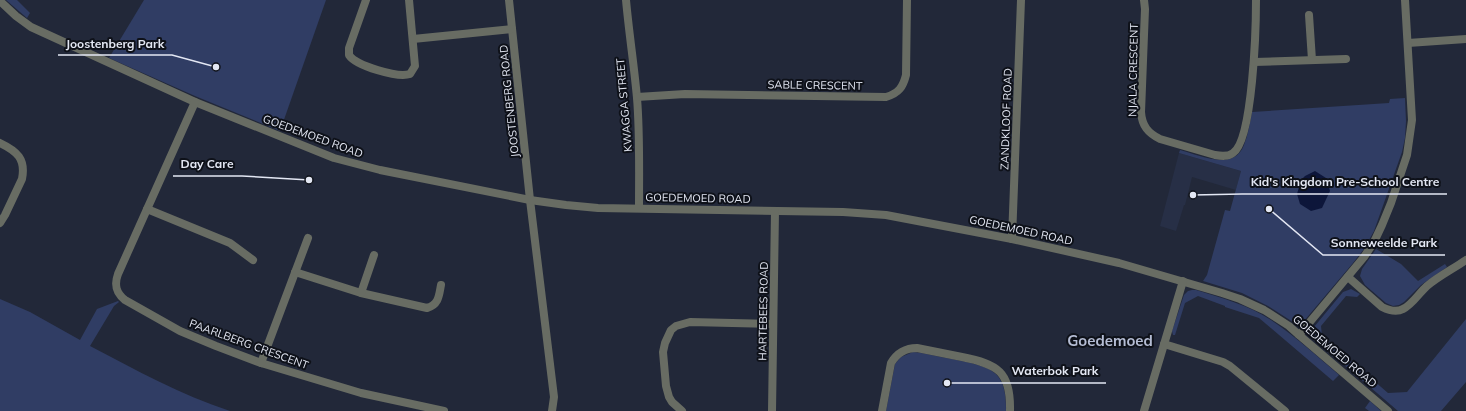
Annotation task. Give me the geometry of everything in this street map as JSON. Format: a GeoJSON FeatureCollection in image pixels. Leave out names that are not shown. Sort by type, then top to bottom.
{"type":"FeatureCollection","features":[{"type":"Feature","properties":{"kind":"street"},"geometry":{"type":"LineString","coordinates":[[366,0],[349,50],[349,55],[352,59],[378,71],[406,75],[412,72],[416,66],[409,0]]}},
{"type":"Feature","properties":{"kind":"street","name":"JOOSTENBERG ROAD"},"geometry":{"type":"LineString","coordinates":[[509,0],[530,200]]}},
{"type":"Feature","properties":{"kind":"street","name":"KWAGGA STREET"},"geometry":{"type":"LineString","coordinates":[[626,0],[637,97],[640,147],[639,208]]}},
{"type":"Feature","properties":{"kind":"street","name":"SABLE CRESCENT"},"geometry":{"type":"LineString","coordinates":[[637,97],[685,94],[886,97],[900,90],[904,84],[906,75],[907,0]]}},
{"type":"Feature","properties":{"kind":"street","name":"ZANDKLOOF ROAD"},"geometry":{"type":"LineString","coordinates":[[1012,239],[1021,0]]}},
{"type":"Feature","properties":{"kind":"street","name":"NJALA CRESCENT"},"geometry":{"type":"LineString","coordinates":[[1144,0],[1145,9],[1141,112],[1144,126],[1152,136],[1160,139],[1215,155],[1227,156],[1233,153],[1240,144],[1248,112],[1254,62],[1256,0]]}},
{"type":"Feature","properties":{"kind":"street"},"geometry":{"type":"LineString","coordinates":[[1299,334],[1364,257],[1382,225],[1407,155],[1412,120],[1405,0]]}},
{"type":"Feature","properties":{"kind":"street","name":"GOEDEMOED ROAD"},"geometry":{"type":"LineString","coordinates":[[0,1],[16,16],[41,32],[195,102],[320,153],[380,170],[530,200],[572,206],[850,212],[886,215],[1012,239],[1119,263],[1184,281],[1251,304],[1275,317],[1299,334],[1388,411]]}},
{"type":"Feature","properties":{"kind":"street"},"geometry":{"type":"LineString","coordinates":[[1310,15],[1312,60]]}},
{"type":"Feature","properties":{"kind":"street"},"geometry":{"type":"LineString","coordinates":[[413,39],[512,29]]}},
{"type":"Feature","properties":{"kind":"street"},"geometry":{"type":"LineString","coordinates":[[1408,43],[1466,39]]}},
{"type":"Feature","properties":{"kind":"street"},"geometry":{"type":"LineString","coordinates":[[1254,62],[1346,59]]}},
{"type":"Feature","properties":{"kind":"street","name":"PAARLBERG CRESCENT"},"geometry":{"type":"LineString","coordinates":[[195,102],[116,279],[117,289],[120,296],[180,331],[261,363],[361,393],[444,411]]}},
{"type":"Feature","properties":{"kind":"street"},"geometry":{"type":"LineString","coordinates":[[0,143],[16,152],[22,162],[23,173],[22,179],[0,223]]}},
{"type":"Feature","properties":{"kind":"street"},"geometry":{"type":"LineString","coordinates":[[530,200],[554,398],[552,411]]}},
{"type":"Feature","properties":{"kind":"street"},"geometry":{"type":"LineString","coordinates":[[147,209],[230,243],[253,260]]}},
{"type":"Feature","properties":{"kind":"street","name":"HARTEBEES ROAD"},"geometry":{"type":"LineString","coordinates":[[772,411],[775,211]]}},
{"type":"Feature","properties":{"kind":"street"},"geometry":{"type":"LineString","coordinates":[[261,363],[308,238]]}},
{"type":"Feature","properties":{"kind":"street"},"geometry":{"type":"LineString","coordinates":[[361,293],[374,255]]}},
{"type":"Feature","properties":{"kind":"street"},"geometry":{"type":"LineString","coordinates":[[1348,277],[1382,307],[1387,310],[1398,311],[1409,304],[1426,287],[1466,260]]}},
{"type":"Feature","properties":{"kind":"street"},"geometry":{"type":"LineString","coordinates":[[295,272],[361,293],[428,308],[434,306],[438,300],[441,285]]}},
{"type":"Feature","properties":{"kind":"street"},"geometry":{"type":"LineString","coordinates":[[1144,411],[1184,281]]}},
{"type":"Feature","properties":{"kind":"street"},"geometry":{"type":"LineString","coordinates":[[682,411],[672,402],[666,386],[664,343],[671,330],[676,326],[690,322],[773,324]]}},
{"type":"Feature","properties":{"kind":"street"},"geometry":{"type":"LineString","coordinates":[[1164,344],[1222,362],[1230,366],[1285,411]]}},
{"type":"Feature","properties":{"kind":"street"},"geometry":{"type":"LineString","coordinates":[[882,411],[891,363],[902,351],[917,348],[980,361],[992,365],[1002,374],[1008,385],[1010,411]]}},
{"type":"Feature","properties":{"kind":"shaded area"},"geometry":{"type":"Polygon","coordinates":[[[6,0],[17,0],[30,13],[27,18],[6,0]]]}},
{"type":"Feature","properties":{"kind":"shaded area"},"geometry":{"type":"Polygon","coordinates":[[[144,0],[326,0],[280,131],[109,58],[144,0]]]}},
{"type":"Feature","properties":{"kind":"shaded area"},"geometry":{"type":"Polygon","coordinates":[[[1405,98],[1406,121],[1402,152],[1374,231],[1364,249],[1304,321],[1298,323],[1293,322],[1268,306],[1242,293],[1203,281],[1207,275],[1225,210],[1230,211],[1241,171],[1179,153],[1180,150],[1215,160],[1232,158],[1239,153],[1244,145],[1252,112],[1389,103],[1390,99],[1405,98]]]}},
{"type":"Feature","properties":{"kind":"shaded area"},"geometry":{"type":"Polygon","coordinates":[[[1179,153],[1241,171],[1236,190],[1192,177],[1185,205],[1176,231],[1160,226],[1179,153]]]}},
{"type":"Feature","properties":{"kind":"shaded area"},"geometry":{"type":"Polygon","coordinates":[[[1315,171],[1326,178],[1330,191],[1322,208],[1311,211],[1300,204],[1297,194],[1301,180],[1305,176],[1315,171]]]}},
{"type":"Feature","properties":{"kind":"shaded area"},"geometry":{"type":"Polygon","coordinates":[[[1376,249],[1401,264],[1418,281],[1445,264],[1447,267],[1421,285],[1404,302],[1393,306],[1386,303],[1365,285],[1360,276],[1362,269],[1376,249]]]}},
{"type":"Feature","properties":{"kind":"shaded area"},"geometry":{"type":"Polygon","coordinates":[[[1351,289],[1360,294],[1357,297],[1346,296],[1321,326],[1322,336],[1388,393],[1407,392],[1466,319],[1466,382],[1441,411],[1398,411],[1314,339],[1314,327],[1343,292],[1351,289]]]}},
{"type":"Feature","properties":{"kind":"shaded area"},"geometry":{"type":"Polygon","coordinates":[[[1192,290],[1235,302],[1271,320],[1297,339],[1339,375],[1333,381],[1259,318],[1198,296],[1185,303],[1175,335],[1173,335],[1172,331],[1184,295],[1188,291],[1192,290]]]}},
{"type":"Feature","properties":{"kind":"shaded area"},"geometry":{"type":"Polygon","coordinates":[[[0,299],[30,312],[80,340],[97,309],[118,301],[119,302],[114,306],[90,346],[176,390],[230,411],[0,411],[0,299]]]}},
{"type":"Feature","properties":{"kind":"shaded area"},"geometry":{"type":"Polygon","coordinates":[[[913,352],[976,364],[993,372],[999,378],[1003,386],[1006,411],[886,411],[895,364],[901,357],[913,352]]]}},
{"type":"Feature","properties":{"kind":"shaded area"},"geometry":{"type":"Polygon","coordinates":[[[1370,401],[1381,411],[1369,411],[1365,408],[1370,401]]]}},
{"type":"Feature","properties":{"kind":"place","name":"Joostenberg Park"},"geometry":{"type":"Point","coordinates":[216,67]}},
{"type":"Feature","properties":{"kind":"place","name":"Day Care"},"geometry":{"type":"Point","coordinates":[309,180]}},
{"type":"Feature","properties":{"kind":"place","name":"Kid's Kingdom Pre-School Centre"},"geometry":{"type":"Point","coordinates":[1193,195]}},
{"type":"Feature","properties":{"kind":"place","name":"Sonneweelde Park"},"geometry":{"type":"Point","coordinates":[1269,209]}},
{"type":"Feature","properties":{"kind":"place","name":"Waterbok Park"},"geometry":{"type":"Point","coordinates":[947,383]}},
{"type":"Feature","properties":{"kind":"district","name":"Goedemoed"},"geometry":{"type":"Point","coordinates":[1110,340]}}]}
